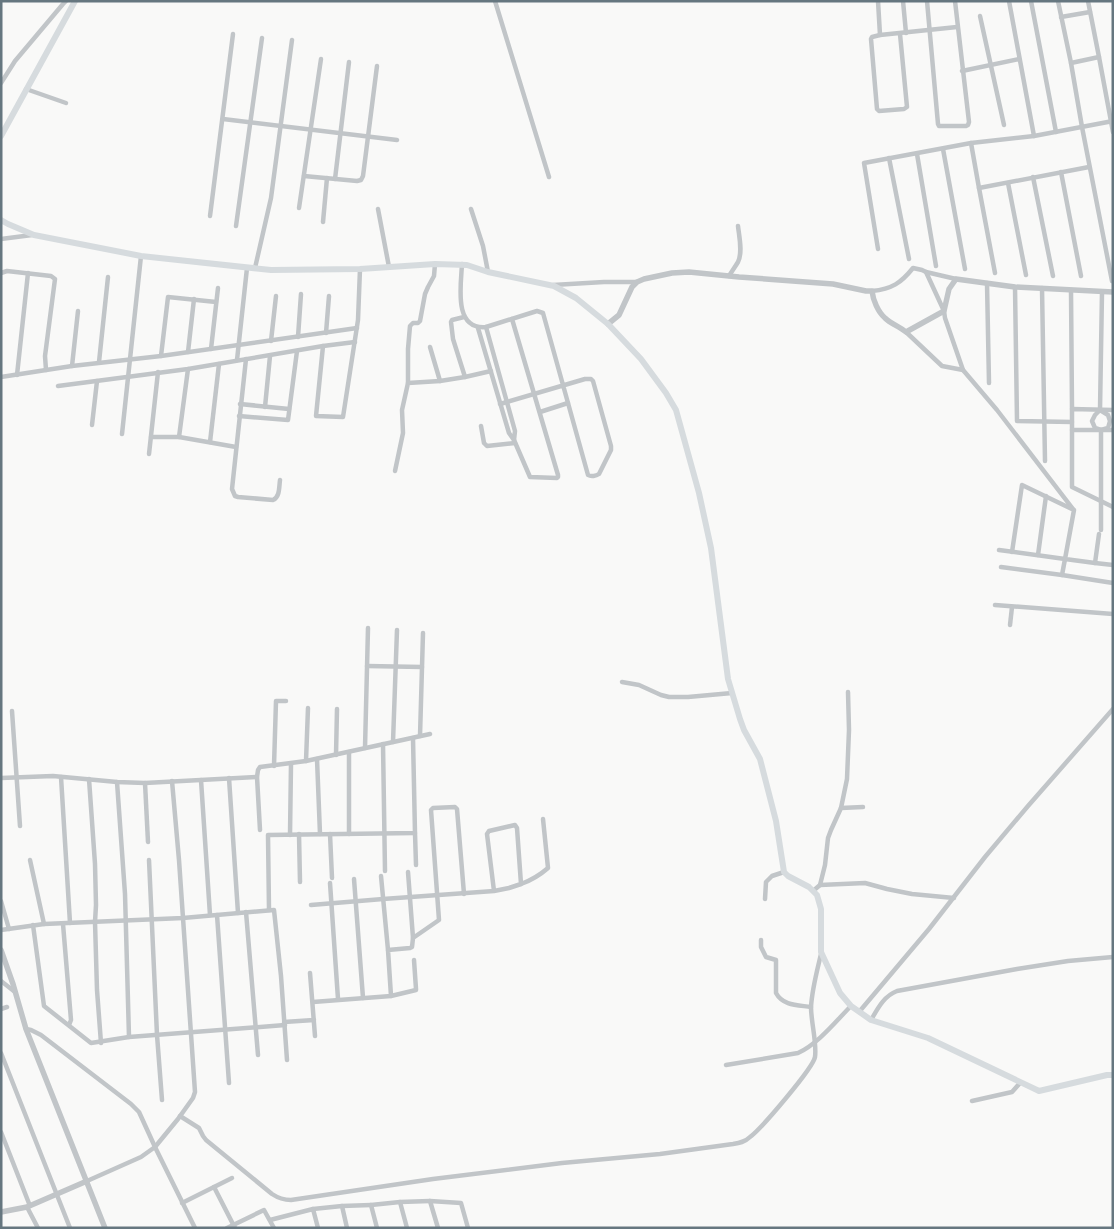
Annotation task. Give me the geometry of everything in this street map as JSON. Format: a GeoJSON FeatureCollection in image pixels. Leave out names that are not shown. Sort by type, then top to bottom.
{"type":"FeatureCollection","features":[{"type":"Feature","properties":{"kind":"main road"},"geometry":{"type":"LineString","coordinates":[[1,136],[75,1]]}},
{"type":"Feature","properties":{"kind":"main road"},"geometry":{"type":"LineString","coordinates":[[1,220],[34,235],[141,256],[271,270],[360,269],[435,264],[465,265],[477,267],[488,272],[552,285],[576,298],[608,324],[640,359],[666,393],[676,410],[699,493],[711,548],[728,679],[742,724],[757,750],[763,769],[776,821],[784,872],[809,887],[817,895],[821,909],[821,952],[840,993],[851,1006],[869,1019],[928,1038],[1040,1091],[1113,1075]]}},
{"type":"Feature","properties":{"kind":"street"},"geometry":{"type":"LineString","coordinates":[[1,83],[15,61],[66,1]]}},
{"type":"Feature","properties":{"kind":"street"},"geometry":{"type":"LineString","coordinates":[[495,1],[549,177]]}},
{"type":"Feature","properties":{"kind":"street"},"geometry":{"type":"LineString","coordinates":[[878,1],[880,35]]}},
{"type":"Feature","properties":{"kind":"street"},"geometry":{"type":"LineString","coordinates":[[903,1],[903,33],[907,107],[904,109],[879,111],[877,109],[872,37],[880,35],[903,33],[957,27]]}},
{"type":"Feature","properties":{"kind":"street"},"geometry":{"type":"LineString","coordinates":[[927,1],[938,124],[939,126],[966,126],[969,122],[954,1]]}},
{"type":"Feature","properties":{"kind":"street"},"geometry":{"type":"LineString","coordinates":[[1009,1],[1034,136]]}},
{"type":"Feature","properties":{"kind":"street"},"geometry":{"type":"LineString","coordinates":[[1031,1],[1056,132]]}},
{"type":"Feature","properties":{"kind":"street"},"geometry":{"type":"LineString","coordinates":[[1058,1],[1089,167],[1111,265],[1112,281]]}},
{"type":"Feature","properties":{"kind":"street"},"geometry":{"type":"LineString","coordinates":[[1088,1],[1113,132]]}},
{"type":"Feature","properties":{"kind":"street"},"geometry":{"type":"LineString","coordinates":[[1061,17],[1090,12]]}},
{"type":"Feature","properties":{"kind":"street"},"geometry":{"type":"LineString","coordinates":[[980,16],[1004,125]]}},
{"type":"Feature","properties":{"kind":"street"},"geometry":{"type":"LineString","coordinates":[[210,216],[233,34]]}},
{"type":"Feature","properties":{"kind":"street"},"geometry":{"type":"LineString","coordinates":[[236,226],[262,38]]}},
{"type":"Feature","properties":{"kind":"street"},"geometry":{"type":"LineString","coordinates":[[237,360],[251,268],[271,198],[292,40]]}},
{"type":"Feature","properties":{"kind":"street"},"geometry":{"type":"LineString","coordinates":[[1071,63],[1100,57]]}},
{"type":"Feature","properties":{"kind":"street"},"geometry":{"type":"LineString","coordinates":[[962,71],[1019,58]]}},
{"type":"Feature","properties":{"kind":"street"},"geometry":{"type":"LineString","coordinates":[[299,208],[320,59]]}},
{"type":"Feature","properties":{"kind":"street"},"geometry":{"type":"LineString","coordinates":[[335,179],[349,62]]}},
{"type":"Feature","properties":{"kind":"street"},"geometry":{"type":"LineString","coordinates":[[304,176],[361,180],[377,66]]}},
{"type":"Feature","properties":{"kind":"street"},"geometry":{"type":"LineString","coordinates":[[26,89],[66,103]]}},
{"type":"Feature","properties":{"kind":"street"},"geometry":{"type":"LineString","coordinates":[[223,119],[397,140]]}},
{"type":"Feature","properties":{"kind":"street"},"geometry":{"type":"LineString","coordinates":[[878,249],[864,163],[971,143],[1034,136],[1112,121]]}},
{"type":"Feature","properties":{"kind":"street"},"geometry":{"type":"LineString","coordinates":[[971,143],[995,273]]}},
{"type":"Feature","properties":{"kind":"street"},"geometry":{"type":"LineString","coordinates":[[943,149],[965,269]]}},
{"type":"Feature","properties":{"kind":"street"},"geometry":{"type":"LineString","coordinates":[[917,154],[936,266]]}},
{"type":"Feature","properties":{"kind":"street"},"geometry":{"type":"LineString","coordinates":[[889,158],[909,260]]}},
{"type":"Feature","properties":{"kind":"street"},"geometry":{"type":"LineString","coordinates":[[978,188],[1089,167]]}},
{"type":"Feature","properties":{"kind":"street"},"geometry":{"type":"LineString","coordinates":[[1061,172],[1081,276]]}},
{"type":"Feature","properties":{"kind":"street"},"geometry":{"type":"LineString","coordinates":[[1033,177],[1053,276]]}},
{"type":"Feature","properties":{"kind":"street"},"geometry":{"type":"LineString","coordinates":[[323,222],[327,178]]}},
{"type":"Feature","properties":{"kind":"street"},"geometry":{"type":"LineString","coordinates":[[1008,183],[1026,275]]}},
{"type":"Feature","properties":{"kind":"street"},"geometry":{"type":"LineString","coordinates":[[378,209],[389,267]]}},
{"type":"Feature","properties":{"kind":"street"},"geometry":{"type":"LineString","coordinates":[[471,209],[483,246],[488,272]]}},
{"type":"Feature","properties":{"kind":"street"},"geometry":{"type":"LineString","coordinates":[[729,276],[740,255],[738,226]]}},
{"type":"Feature","properties":{"kind":"street"},"geometry":{"type":"LineString","coordinates":[[1,239],[34,235]]}},
{"type":"Feature","properties":{"kind":"street"},"geometry":{"type":"LineString","coordinates":[[122,434],[141,256]]}},
{"type":"Feature","properties":{"kind":"street"},"geometry":{"type":"LineString","coordinates":[[395,471],[402,433],[402,410],[408,383],[410,326],[420,321],[425,294],[434,276],[435,264]]}},
{"type":"Feature","properties":{"kind":"street"},"geometry":{"type":"LineString","coordinates":[[465,265],[461,299],[464,317],[471,324],[478,328],[486,327],[537,311],[543,313],[563,386],[588,474],[590,476],[597,476],[599,474],[611,448],[592,381],[589,378],[563,386],[500,404]]}},
{"type":"Feature","properties":{"kind":"street"},"geometry":{"type":"LineString","coordinates":[[608,324],[619,315],[632,287],[637,282],[644,279],[689,272],[834,284],[872,291],[892,287],[904,280],[914,268],[956,279],[1014,287],[1113,292]]}},
{"type":"Feature","properties":{"kind":"street"},"geometry":{"type":"LineString","coordinates":[[323,346],[316,416],[343,417],[358,320],[360,269]]}},
{"type":"Feature","properties":{"kind":"street"},"geometry":{"type":"LineString","coordinates":[[1,272],[7,271],[55,278],[45,356],[46,370]]}},
{"type":"Feature","properties":{"kind":"street"},"geometry":{"type":"LineString","coordinates":[[926,272],[944,311]]}},
{"type":"Feature","properties":{"kind":"street"},"geometry":{"type":"LineString","coordinates":[[17,374],[28,274]]}},
{"type":"Feature","properties":{"kind":"street"},"geometry":{"type":"LineString","coordinates":[[99,362],[108,277]]}},
{"type":"Feature","properties":{"kind":"street"},"geometry":{"type":"LineString","coordinates":[[956,279],[949,289],[944,318],[963,370],[1074,510],[1062,576]]}},
{"type":"Feature","properties":{"kind":"street"},"geometry":{"type":"LineString","coordinates":[[552,285],[637,282]]}},
{"type":"Feature","properties":{"kind":"street"},"geometry":{"type":"LineString","coordinates":[[987,283],[989,383]]}},
{"type":"Feature","properties":{"kind":"street"},"geometry":{"type":"LineString","coordinates":[[1014,287],[1017,421],[1072,422]]}},
{"type":"Feature","properties":{"kind":"street"},"geometry":{"type":"LineString","coordinates":[[211,349],[218,288]]}},
{"type":"Feature","properties":{"kind":"street"},"geometry":{"type":"LineString","coordinates":[[1042,288],[1045,461]]}},
{"type":"Feature","properties":{"kind":"street"},"geometry":{"type":"LineString","coordinates":[[1071,290],[1072,488],[1113,506]]}},
{"type":"Feature","properties":{"kind":"street"},"geometry":{"type":"LineString","coordinates":[[872,291],[876,305],[884,318],[900,327],[942,366],[963,370]]}},
{"type":"Feature","properties":{"kind":"street"},"geometry":{"type":"LineString","coordinates":[[1100,410],[1108,415],[1110,421],[1108,428],[1101,430],[1095,428],[1092,421],[1094,415],[1100,410],[1102,292]]}},
{"type":"Feature","properties":{"kind":"street"},"geometry":{"type":"LineString","coordinates":[[298,337],[301,294]]}},
{"type":"Feature","properties":{"kind":"street"},"geometry":{"type":"LineString","coordinates":[[271,341],[276,296]]}},
{"type":"Feature","properties":{"kind":"street"},"geometry":{"type":"LineString","coordinates":[[326,333],[329,296]]}},
{"type":"Feature","properties":{"kind":"street"},"geometry":{"type":"LineString","coordinates":[[161,356],[168,297],[216,302]]}},
{"type":"Feature","properties":{"kind":"street"},"geometry":{"type":"LineString","coordinates":[[188,352],[194,299]]}},
{"type":"Feature","properties":{"kind":"street"},"geometry":{"type":"LineString","coordinates":[[72,366],[78,311]]}},
{"type":"Feature","properties":{"kind":"street"},"geometry":{"type":"LineString","coordinates":[[906,332],[944,311]]}},
{"type":"Feature","properties":{"kind":"street"},"geometry":{"type":"LineString","coordinates":[[464,317],[452,320],[451,322],[453,339],[465,377]]}},
{"type":"Feature","properties":{"kind":"street"},"geometry":{"type":"LineString","coordinates":[[478,328],[509,433],[515,441],[530,477],[557,478],[558,475],[512,319]]}},
{"type":"Feature","properties":{"kind":"street"},"geometry":{"type":"LineString","coordinates":[[486,327],[515,432],[515,441]]}},
{"type":"Feature","properties":{"kind":"street"},"geometry":{"type":"LineString","coordinates":[[1,377],[357,328]]}},
{"type":"Feature","properties":{"kind":"street"},"geometry":{"type":"LineString","coordinates":[[58,386],[188,369],[355,342]]}},
{"type":"Feature","properties":{"kind":"street"},"geometry":{"type":"LineString","coordinates":[[430,347],[440,381]]}},
{"type":"Feature","properties":{"kind":"street"},"geometry":{"type":"LineString","coordinates":[[239,416],[288,420],[297,351]]}},
{"type":"Feature","properties":{"kind":"street"},"geometry":{"type":"LineString","coordinates":[[265,407],[270,356]]}},
{"type":"Feature","properties":{"kind":"street"},"geometry":{"type":"LineString","coordinates":[[246,359],[232,489],[235,496],[273,500],[278,496],[280,480]]}},
{"type":"Feature","properties":{"kind":"street"},"geometry":{"type":"LineString","coordinates":[[210,442],[219,364]]}},
{"type":"Feature","properties":{"kind":"street"},"geometry":{"type":"LineString","coordinates":[[180,437],[188,369]]}},
{"type":"Feature","properties":{"kind":"street"},"geometry":{"type":"LineString","coordinates":[[408,383],[440,381],[491,371]]}},
{"type":"Feature","properties":{"kind":"street"},"geometry":{"type":"LineString","coordinates":[[149,454],[158,372]]}},
{"type":"Feature","properties":{"kind":"street"},"geometry":{"type":"LineString","coordinates":[[92,425],[97,381]]}},
{"type":"Feature","properties":{"kind":"street"},"geometry":{"type":"LineString","coordinates":[[540,412],[568,403]]}},
{"type":"Feature","properties":{"kind":"street"},"geometry":{"type":"LineString","coordinates":[[240,404],[289,409]]}},
{"type":"Feature","properties":{"kind":"street"},"geometry":{"type":"LineString","coordinates":[[1072,409],[1113,410]]}},
{"type":"Feature","properties":{"kind":"street"},"geometry":{"type":"LineString","coordinates":[[480,426],[484,443],[487,446],[515,441]]}},
{"type":"Feature","properties":{"kind":"street"},"geometry":{"type":"LineString","coordinates":[[1072,430],[1113,430]]}},
{"type":"Feature","properties":{"kind":"street"},"geometry":{"type":"LineString","coordinates":[[1094,563],[1100,532],[1101,430]]}},
{"type":"Feature","properties":{"kind":"street"},"geometry":{"type":"LineString","coordinates":[[151,437],[180,437],[236,447]]}},
{"type":"Feature","properties":{"kind":"street"},"geometry":{"type":"LineString","coordinates":[[1012,552],[1022,484],[1074,510]]}},
{"type":"Feature","properties":{"kind":"street"},"geometry":{"type":"LineString","coordinates":[[1038,555],[1046,496]]}},
{"type":"Feature","properties":{"kind":"street"},"geometry":{"type":"LineString","coordinates":[[999,550],[1113,565]]}},
{"type":"Feature","properties":{"kind":"street"},"geometry":{"type":"LineString","coordinates":[[1001,567],[1113,583]]}},
{"type":"Feature","properties":{"kind":"street"},"geometry":{"type":"LineString","coordinates":[[995,605],[1113,614]]}},
{"type":"Feature","properties":{"kind":"street"},"geometry":{"type":"LineString","coordinates":[[1010,625],[1012,606]]}},
{"type":"Feature","properties":{"kind":"street"},"geometry":{"type":"LineString","coordinates":[[365,748],[368,628]]}},
{"type":"Feature","properties":{"kind":"street"},"geometry":{"type":"LineString","coordinates":[[393,742],[397,630]]}},
{"type":"Feature","properties":{"kind":"street"},"geometry":{"type":"LineString","coordinates":[[420,736],[424,633]]}},
{"type":"Feature","properties":{"kind":"street"},"geometry":{"type":"LineString","coordinates":[[367,666],[422,667]]}},
{"type":"Feature","properties":{"kind":"street"},"geometry":{"type":"LineString","coordinates":[[622,682],[639,685],[662,696],[670,697],[732,693]]}},
{"type":"Feature","properties":{"kind":"street"},"geometry":{"type":"LineString","coordinates":[[813,891],[820,885],[828,838],[841,808],[847,779],[848,692]]}},
{"type":"Feature","properties":{"kind":"street"},"geometry":{"type":"LineString","coordinates":[[274,766],[276,701],[286,700]]}},
{"type":"Feature","properties":{"kind":"street"},"geometry":{"type":"LineString","coordinates":[[306,761],[308,708]]}},
{"type":"Feature","properties":{"kind":"street"},"geometry":{"type":"LineString","coordinates":[[336,755],[337,709]]}},
{"type":"Feature","properties":{"kind":"street"},"geometry":{"type":"LineString","coordinates":[[859,1012],[898,967],[985,857],[1113,709]]}},
{"type":"Feature","properties":{"kind":"street"},"geometry":{"type":"LineString","coordinates":[[12,711],[20,826]]}},
{"type":"Feature","properties":{"kind":"street"},"geometry":{"type":"LineString","coordinates":[[260,830],[257,777],[260,767],[317,759],[430,734]]}},
{"type":"Feature","properties":{"kind":"street"},"geometry":{"type":"LineString","coordinates":[[413,738],[416,865]]}},
{"type":"Feature","properties":{"kind":"street"},"geometry":{"type":"LineString","coordinates":[[383,744],[386,871]]}},
{"type":"Feature","properties":{"kind":"street"},"geometry":{"type":"LineString","coordinates":[[349,752],[350,834]]}},
{"type":"Feature","properties":{"kind":"street"},"geometry":{"type":"LineString","coordinates":[[317,759],[320,834]]}},
{"type":"Feature","properties":{"kind":"street"},"geometry":{"type":"LineString","coordinates":[[290,764],[290,835]]}},
{"type":"Feature","properties":{"kind":"street"},"geometry":{"type":"LineString","coordinates":[[1,778],[53,776],[145,783],[257,777]]}},
{"type":"Feature","properties":{"kind":"street"},"geometry":{"type":"LineString","coordinates":[[61,777],[70,923]]}},
{"type":"Feature","properties":{"kind":"street"},"geometry":{"type":"LineString","coordinates":[[229,778],[238,913]]}},
{"type":"Feature","properties":{"kind":"street"},"geometry":{"type":"LineString","coordinates":[[88,780],[95,864],[97,990],[101,1042]]}},
{"type":"Feature","properties":{"kind":"street"},"geometry":{"type":"LineString","coordinates":[[201,780],[210,915]]}},
{"type":"Feature","properties":{"kind":"street"},"geometry":{"type":"LineString","coordinates":[[117,782],[125,894],[129,1037]]}},
{"type":"Feature","properties":{"kind":"street"},"geometry":{"type":"LineString","coordinates":[[2,1211],[29,1207],[140,1157],[155,1147],[193,1098],[195,1092],[172,782]]}},
{"type":"Feature","properties":{"kind":"street"},"geometry":{"type":"LineString","coordinates":[[145,783],[148,842]]}},
{"type":"Feature","properties":{"kind":"street"},"geometry":{"type":"LineString","coordinates":[[413,938],[439,920],[431,810],[433,808],[455,807],[457,809],[464,894]]}},
{"type":"Feature","properties":{"kind":"street"},"geometry":{"type":"LineString","coordinates":[[841,808],[863,807]]}},
{"type":"Feature","properties":{"kind":"street"},"geometry":{"type":"LineString","coordinates":[[312,905],[494,892],[530,881],[548,868],[543,819]]}},
{"type":"Feature","properties":{"kind":"street"},"geometry":{"type":"LineString","coordinates":[[494,892],[487,834],[490,831],[515,826],[517,828],[521,884]]}},
{"type":"Feature","properties":{"kind":"street"},"geometry":{"type":"LineString","coordinates":[[269,910],[268,835],[416,833]]}},
{"type":"Feature","properties":{"kind":"street"},"geometry":{"type":"LineString","coordinates":[[298,834],[300,882]]}},
{"type":"Feature","properties":{"kind":"street"},"geometry":{"type":"LineString","coordinates":[[330,834],[331,904],[338,999]]}},
{"type":"Feature","properties":{"kind":"street"},"geometry":{"type":"LineString","coordinates":[[30,860],[44,924]]}},
{"type":"Feature","properties":{"kind":"street"},"geometry":{"type":"LineString","coordinates":[[149,860],[162,1100]]}},
{"type":"Feature","properties":{"kind":"street"},"geometry":{"type":"LineString","coordinates":[[388,950],[412,947],[408,872]]}},
{"type":"Feature","properties":{"kind":"street"},"geometry":{"type":"LineString","coordinates":[[765,899],[766,882],[772,876],[784,872]]}},
{"type":"Feature","properties":{"kind":"street"},"geometry":{"type":"LineString","coordinates":[[382,876],[391,996]]}},
{"type":"Feature","properties":{"kind":"street"},"geometry":{"type":"LineString","coordinates":[[354,879],[363,998]]}},
{"type":"Feature","properties":{"kind":"street"},"geometry":{"type":"LineString","coordinates":[[820,885],[865,883],[887,890],[954,898]]}},
{"type":"Feature","properties":{"kind":"street"},"geometry":{"type":"LineString","coordinates":[[1,901],[9,928]]}},
{"type":"Feature","properties":{"kind":"street"},"geometry":{"type":"LineString","coordinates":[[1,930],[44,924],[151,920],[274,910],[287,1060]]}},
{"type":"Feature","properties":{"kind":"street"},"geometry":{"type":"LineString","coordinates":[[246,912],[258,1056]]}},
{"type":"Feature","properties":{"kind":"street"},"geometry":{"type":"LineString","coordinates":[[217,915],[229,1083]]}},
{"type":"Feature","properties":{"kind":"street"},"geometry":{"type":"LineString","coordinates":[[63,924],[71,1020],[69,1025]]}},
{"type":"Feature","properties":{"kind":"street"},"geometry":{"type":"LineString","coordinates":[[33,925],[44,1006],[91,1043],[129,1037],[226,1030],[314,1020]]}},
{"type":"Feature","properties":{"kind":"street"},"geometry":{"type":"LineString","coordinates":[[761,940],[760,947],[766,957],[776,960],[776,993],[780,1000],[787,1004],[811,1007]]}},
{"type":"Feature","properties":{"kind":"street"},"geometry":{"type":"LineString","coordinates":[[1,950],[26,1029],[105,1228]]}},
{"type":"Feature","properties":{"kind":"street"},"geometry":{"type":"LineString","coordinates":[[179,1117],[199,1128],[206,1140],[272,1194],[278,1198],[291,1200],[433,1179],[562,1163],[660,1154],[744,1142],[775,1112],[813,1062],[815,1056],[811,1007],[821,952]]}},
{"type":"Feature","properties":{"kind":"street"},"geometry":{"type":"LineString","coordinates":[[869,1019],[884,1000],[890,994],[897,991],[1017,969],[1068,961],[1113,957]]}},
{"type":"Feature","properties":{"kind":"street"},"geometry":{"type":"LineString","coordinates":[[313,1002],[391,996],[416,990],[414,960]]}},
{"type":"Feature","properties":{"kind":"street"},"geometry":{"type":"LineString","coordinates":[[310,973],[315,1036]]}},
{"type":"Feature","properties":{"kind":"street"},"geometry":{"type":"LineString","coordinates":[[1,981],[16,995]]}},
{"type":"Feature","properties":{"kind":"street"},"geometry":{"type":"LineString","coordinates":[[726,1065],[806,1049],[851,1006]]}},
{"type":"Feature","properties":{"kind":"street"},"geometry":{"type":"LineString","coordinates":[[1,1009],[7,1007]]}},
{"type":"Feature","properties":{"kind":"street"},"geometry":{"type":"LineString","coordinates":[[26,1029],[41,1034],[139,1112],[195,1228]]}},
{"type":"Feature","properties":{"kind":"street"},"geometry":{"type":"LineString","coordinates":[[1,1053],[70,1228]]}},
{"type":"Feature","properties":{"kind":"street"},"geometry":{"type":"LineString","coordinates":[[1,1072],[8,1070]]}},
{"type":"Feature","properties":{"kind":"street"},"geometry":{"type":"LineString","coordinates":[[972,1101],[1012,1092],[1020,1083]]}},
{"type":"Feature","properties":{"kind":"street"},"geometry":{"type":"LineString","coordinates":[[1,1132],[38,1228]]}},
{"type":"Feature","properties":{"kind":"street"},"geometry":{"type":"LineString","coordinates":[[182,1203],[232,1178]]}},
{"type":"Feature","properties":{"kind":"street"},"geometry":{"type":"LineString","coordinates":[[214,1187],[234,1226]]}},
{"type":"Feature","properties":{"kind":"street"},"geometry":{"type":"LineString","coordinates":[[270,1220],[313,1209],[430,1201],[461,1203],[468,1228]]}},
{"type":"Feature","properties":{"kind":"street"},"geometry":{"type":"LineString","coordinates":[[430,1201],[438,1228]]}},
{"type":"Feature","properties":{"kind":"street"},"geometry":{"type":"LineString","coordinates":[[400,1202],[407,1228]]}},
{"type":"Feature","properties":{"kind":"street"},"geometry":{"type":"LineString","coordinates":[[371,1205],[377,1228]]}},
{"type":"Feature","properties":{"kind":"street"},"geometry":{"type":"LineString","coordinates":[[342,1206],[347,1228]]}},
{"type":"Feature","properties":{"kind":"street"},"geometry":{"type":"LineString","coordinates":[[313,1209],[318,1228]]}},
{"type":"Feature","properties":{"kind":"street"},"geometry":{"type":"LineString","coordinates":[[227,1228],[264,1210],[274,1228]]}}]}
